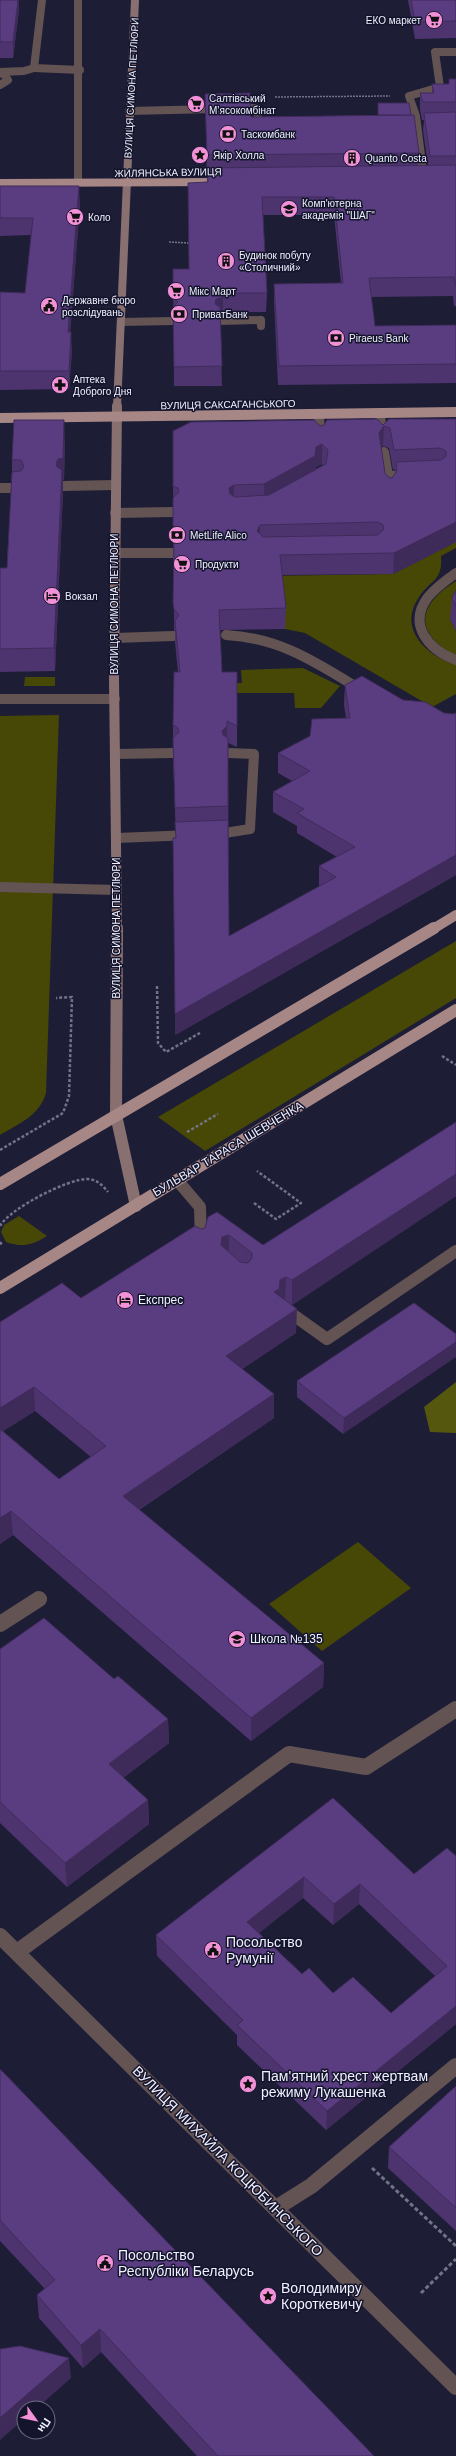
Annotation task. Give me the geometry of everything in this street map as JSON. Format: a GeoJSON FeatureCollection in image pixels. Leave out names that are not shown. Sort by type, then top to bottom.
{"type":"FeatureCollection","features":[{"type":"Feature","properties":{"kind":"main road","name":"ВУЛИЦЯ СИМОНА ПЕТЛЮРИ"},"geometry":{"type":"LineString","coordinates":[[135,0],[126,183],[115,485],[115,699],[117,838],[116,1115],[136,1206]]}},
{"type":"Feature","properties":{"kind":"main road","name":"ЖИЛЯНСЬКА ВУЛИЦЯ"},"geometry":{"type":"LineString","coordinates":[[0,183],[229,182]]}},
{"type":"Feature","properties":{"kind":"main road","name":"ВУЛИЦЯ САКСАГАНСЬКОГО"},"geometry":{"type":"LineString","coordinates":[[0,418],[456,412]]}},
{"type":"Feature","properties":{"kind":"main road"},"geometry":{"type":"LineString","coordinates":[[0,1184],[456,915]]}},
{"type":"Feature","properties":{"kind":"main road","name":"БУЛЬВАР ТАРАСА ШЕВЧЕНКА"},"geometry":{"type":"LineString","coordinates":[[0,1288],[456,1010]]}},
{"type":"Feature","properties":{"kind":"street"},"geometry":{"type":"LineString","coordinates":[[34,68],[42,0]]}},
{"type":"Feature","properties":{"kind":"street"},"geometry":{"type":"LineString","coordinates":[[78,0],[80,70],[78,183]]}},
{"type":"Feature","properties":{"kind":"street"},"geometry":{"type":"LineString","coordinates":[[424,179],[414,128],[415,108],[409,96],[440,87],[435,52],[456,52]]}},
{"type":"Feature","properties":{"kind":"street"},"geometry":{"type":"LineString","coordinates":[[0,85],[16,73],[34,68],[80,70]]}},
{"type":"Feature","properties":{"kind":"street"},"geometry":{"type":"LineString","coordinates":[[0,73],[24,71]]}},
{"type":"Feature","properties":{"kind":"street"},"geometry":{"type":"LineString","coordinates":[[0,73],[5,75],[8,80]]}},
{"type":"Feature","properties":{"kind":"street"},"geometry":{"type":"LineString","coordinates":[[129,111],[257,108],[259,130],[274,130]]}},
{"type":"Feature","properties":{"kind":"street"},"geometry":{"type":"LineString","coordinates":[[414,128],[424,125]]}},
{"type":"Feature","properties":{"kind":"street"},"geometry":{"type":"LineString","coordinates":[[220,321],[261,320],[261,326]]}},
{"type":"Feature","properties":{"kind":"street"},"geometry":{"type":"LineString","coordinates":[[121,322],[173,321]]}},
{"type":"Feature","properties":{"kind":"street"},"geometry":{"type":"LineString","coordinates":[[380,413],[382,439]]}},
{"type":"Feature","properties":{"kind":"street"},"geometry":{"type":"LineString","coordinates":[[319,414],[320,440]]}},
{"type":"Feature","properties":{"kind":"street"},"geometry":{"type":"LineString","coordinates":[[384,452],[390,492]]}},
{"type":"Feature","properties":{"kind":"street"},"geometry":{"type":"LineString","coordinates":[[388,476],[417,475]]}},
{"type":"Feature","properties":{"kind":"street"},"geometry":{"type":"LineString","coordinates":[[63,486],[115,485]]}},
{"type":"Feature","properties":{"kind":"street"},"geometry":{"type":"LineString","coordinates":[[0,488],[19,488]]}},
{"type":"Feature","properties":{"kind":"street"},"geometry":{"type":"LineString","coordinates":[[115,513],[173,512]]}},
{"type":"Feature","properties":{"kind":"street"},"geometry":{"type":"LineString","coordinates":[[115,553],[174,553]]}},
{"type":"Feature","properties":{"kind":"street"},"geometry":{"type":"LineString","coordinates":[[456,573],[426,599],[420,612],[418,624],[421,636],[432,648],[444,656],[456,660]]}},
{"type":"Feature","properties":{"kind":"street"},"geometry":{"type":"LineString","coordinates":[[226,635],[244,635],[266,639],[285,645],[372,696]]}},
{"type":"Feature","properties":{"kind":"street"},"geometry":{"type":"LineString","coordinates":[[115,638],[173,636]]}},
{"type":"Feature","properties":{"kind":"street"},"geometry":{"type":"LineString","coordinates":[[0,699],[115,699]]}},
{"type":"Feature","properties":{"kind":"street"},"geometry":{"type":"LineString","coordinates":[[116,754],[173,753]]}},
{"type":"Feature","properties":{"kind":"street"},"geometry":{"type":"LineString","coordinates":[[117,838],[222,835],[250,829],[254,754],[228,753]]}},
{"type":"Feature","properties":{"kind":"street"},"geometry":{"type":"LineString","coordinates":[[0,887],[116,890]]}},
{"type":"Feature","properties":{"kind":"street"},"geometry":{"type":"LineString","coordinates":[[177,1180],[200,1207],[201,1246]]}},
{"type":"Feature","properties":{"kind":"street"},"geometry":{"type":"LineString","coordinates":[[285,1309],[327,1339],[456,1251]]}},
{"type":"Feature","properties":{"kind":"street"},"geometry":{"type":"LineString","coordinates":[[0,1624],[39,1599]]}},
{"type":"Feature","properties":{"kind":"street"},"geometry":{"type":"LineString","coordinates":[[17,1952],[290,1754],[366,1767],[456,1709]]}},
{"type":"Feature","properties":{"kind":"street","name":"ВУЛИЦЯ МИХАЙЛА КОЦЮБИНСЬКОГО"},"geometry":{"type":"LineString","coordinates":[[0,1936],[456,2387]]}},
{"type":"Feature","properties":{"kind":"street"},"geometry":{"type":"LineString","coordinates":[[276,2208],[311,2186],[354,2152],[456,2066]]}},
{"type":"Feature","properties":{"kind":"path"},"geometry":{"type":"LineString","coordinates":[[268,97],[409,96]]}},
{"type":"Feature","properties":{"kind":"path"},"geometry":{"type":"LineString","coordinates":[[169,242],[188,242]]}},
{"type":"Feature","properties":{"kind":"path"},"geometry":{"type":"LineString","coordinates":[[157,986],[158,1043],[160,1048],[166,1052],[200,1033]]}},
{"type":"Feature","properties":{"kind":"path"},"geometry":{"type":"LineString","coordinates":[[0,1150],[63,1113],[69,1096],[72,997],[56,998]]}},
{"type":"Feature","properties":{"kind":"path"},"geometry":{"type":"LineString","coordinates":[[442,1056],[456,1065]]}},
{"type":"Feature","properties":{"kind":"path"},"geometry":{"type":"LineString","coordinates":[[187,1132],[218,1114]]}},
{"type":"Feature","properties":{"kind":"path"},"geometry":{"type":"LineString","coordinates":[[254,1202],[276,1219],[301,1203],[257,1171]]}},
{"type":"Feature","properties":{"kind":"path"},"geometry":{"type":"LineString","coordinates":[[0,1226],[4,1220],[50,1191],[72,1181],[84,1179],[103,1183],[108,1190],[108,1198]]}},
{"type":"Feature","properties":{"kind":"path"},"geometry":{"type":"LineString","coordinates":[[354,2152],[456,2246]]}},
{"type":"Feature","properties":{"kind":"path"},"geometry":{"type":"LineString","coordinates":[[421,2293],[456,2259]]}},
{"type":"Feature","properties":{"kind":"shaded area"},"geometry":{"type":"Polygon","coordinates":[[[456,542],[456,548],[441,556],[441,564],[438,575],[419,597],[413,609],[411,620],[413,630],[418,640],[426,648],[445,661],[456,665],[456,694],[432,707],[305,633],[285,629],[284,617],[265,576],[393,574],[456,542]]]}},
{"type":"Feature","properties":{"kind":"shaded area"},"geometry":{"type":"Polygon","coordinates":[[[456,581],[456,607],[450,619],[456,631],[456,655],[435,641],[428,632],[425,623],[429,607],[434,600],[440,593],[456,581]]]}},
{"type":"Feature","properties":{"kind":"shaded area"},"geometry":{"type":"Polygon","coordinates":[[[303,668],[340,686],[321,708],[295,708],[294,693],[228,693],[228,683],[242,683],[241,670],[303,668]]]}},
{"type":"Feature","properties":{"kind":"shaded area"},"geometry":{"type":"Polygon","coordinates":[[[25,677],[55,677],[55,686],[24,686],[25,677]]]}},
{"type":"Feature","properties":{"kind":"shaded area"},"geometry":{"type":"Polygon","coordinates":[[[59,715],[46,1093],[39,1108],[34,1113],[21,1123],[0,1135],[0,716],[59,715]]]}},
{"type":"Feature","properties":{"kind":"shaded area"},"geometry":{"type":"Polygon","coordinates":[[[456,941],[456,998],[205,1151],[158,1117],[456,941]]]}},
{"type":"Feature","properties":{"kind":"shaded area"},"geometry":{"type":"Polygon","coordinates":[[[19,1216],[47,1236],[37,1242],[27,1245],[17,1245],[6,1242],[1,1232],[4,1225],[19,1216]]]}},
{"type":"Feature","properties":{"kind":"shaded area"},"geometry":{"type":"Polygon","coordinates":[[[456,1382],[456,1433],[430,1432],[424,1407],[456,1382]]]}},
{"type":"Feature","properties":{"kind":"shaded area"},"geometry":{"type":"Polygon","coordinates":[[[358,1542],[411,1588],[322,1651],[269,1604],[358,1542]]]}},
{"type":"Feature","properties":{"kind":"building"},"geometry":{"type":"Polygon","coordinates":[[[0,0],[18,0],[13,42],[0,42],[0,0]]]}},
{"type":"Feature","properties":{"kind":"building"},"geometry":{"type":"Polygon","coordinates":[[[411,0],[456,0],[456,21],[415,22],[411,0]]]}},
{"type":"Feature","properties":{"kind":"building"},"geometry":{"type":"Polygon","coordinates":[[[449,79],[456,79],[456,102],[423,102],[420,93],[434,93],[432,84],[449,84],[449,79]]]}},
{"type":"Feature","properties":{"kind":"building"},"geometry":{"type":"Polygon","coordinates":[[[250,93],[251,117],[414,115],[419,153],[207,155],[205,94],[250,93]]]}},
{"type":"Feature","properties":{"kind":"building"},"geometry":{"type":"Polygon","coordinates":[[[378,103],[409,103],[411,115],[378,115],[378,103]]]}},
{"type":"Feature","properties":{"kind":"building"},"geometry":{"type":"Polygon","coordinates":[[[456,112],[456,156],[430,156],[424,113],[456,112]]]}},
{"type":"Feature","properties":{"kind":"building"},"geometry":{"type":"Polygon","coordinates":[[[456,165],[456,287],[454,277],[369,278],[375,326],[456,325],[456,364],[279,366],[274,284],[343,283],[334,197],[262,197],[267,293],[223,293],[223,297],[216,299],[215,304],[220,307],[222,366],[174,367],[173,307],[178,302],[173,297],[173,269],[189,269],[188,183],[208,182],[207,168],[456,165]]]}},
{"type":"Feature","properties":{"kind":"building"},"geometry":{"type":"Polygon","coordinates":[[[0,186],[79,186],[68,332],[71,332],[69,371],[0,371],[0,292],[25,293],[33,218],[0,218],[0,186]]]}},
{"type":"Feature","properties":{"kind":"building"},"geometry":{"type":"Polygon","coordinates":[[[377,419],[383,425],[389,419],[456,419],[456,522],[394,553],[280,555],[286,608],[219,610],[222,672],[237,672],[237,726],[227,721],[227,726],[222,731],[223,735],[228,738],[228,806],[175,808],[173,738],[179,732],[178,728],[173,725],[174,672],[180,672],[175,621],[179,615],[174,609],[173,603],[174,539],[179,536],[180,532],[177,527],[173,526],[173,498],[179,492],[178,488],[173,486],[173,431],[191,422],[314,420],[320,426],[324,425],[327,420],[377,419]],[[384,426],[379,433],[385,473],[388,477],[392,478],[397,471],[396,462],[441,460],[446,456],[446,451],[440,448],[394,450],[390,428],[384,426]],[[322,444],[316,447],[315,456],[264,484],[234,485],[229,488],[230,494],[235,497],[269,495],[326,464],[328,450],[322,444]],[[378,522],[260,525],[257,531],[263,537],[378,535],[384,529],[383,525],[378,522]]]}},
{"type":"Feature","properties":{"kind":"building"},"geometry":{"type":"Polygon","coordinates":[[[14,420],[64,420],[63,458],[58,459],[56,464],[57,467],[62,470],[54,648],[0,649],[0,568],[7,568],[12,472],[21,471],[24,466],[21,460],[12,460],[14,420]]]}},
{"type":"Feature","properties":{"kind":"building"},"geometry":{"type":"Polygon","coordinates":[[[456,590],[456,607],[452,598],[456,590]]]}},
{"type":"Feature","properties":{"kind":"building"},"geometry":{"type":"Polygon","coordinates":[[[362,676],[403,700],[425,702],[444,713],[456,713],[456,855],[175,1014],[173,838],[176,838],[175,822],[228,820],[229,936],[336,877],[319,866],[355,847],[297,813],[304,809],[273,792],[310,771],[278,753],[310,736],[312,719],[350,718],[345,685],[362,676]]]}},
{"type":"Feature","properties":{"kind":"building"},"geometry":{"type":"Polygon","coordinates":[[[456,1122],[456,1174],[292,1280],[286,1277],[280,1280],[279,1289],[274,1292],[297,1309],[226,1356],[274,1394],[123,1496],[324,1663],[251,1718],[11,1511],[0,1518],[0,1429],[59,1479],[106,1446],[34,1387],[0,1408],[0,1322],[62,1283],[81,1298],[195,1226],[201,1229],[205,1228],[208,1217],[217,1212],[263,1245],[456,1122]],[[229,1235],[222,1237],[221,1245],[240,1262],[248,1263],[252,1258],[252,1253],[229,1235]]]}},
{"type":"Feature","properties":{"kind":"building"},"geometry":{"type":"Polygon","coordinates":[[[414,1303],[456,1334],[456,1342],[344,1418],[297,1381],[414,1303]]]}},
{"type":"Feature","properties":{"kind":"building"},"geometry":{"type":"Polygon","coordinates":[[[44,1618],[114,1679],[118,1676],[168,1719],[109,1764],[148,1800],[65,1863],[0,1802],[0,1649],[44,1618]]]}},
{"type":"Feature","properties":{"kind":"building"},"geometry":{"type":"Polygon","coordinates":[[[333,1798],[414,1874],[447,1848],[456,1856],[456,2006],[327,2111],[237,2025],[243,2020],[156,1935],[333,1798]],[[304,1877],[247,1922],[302,1974],[309,1968],[333,1993],[353,1977],[391,2013],[447,1966],[360,1884],[334,1904],[304,1877]]]}},
{"type":"Feature","properties":{"kind":"building"},"geometry":{"type":"Polygon","coordinates":[[[0,2069],[374,2456],[218,2456],[100,2329],[81,2345],[37,2295],[55,2280],[0,2220],[0,2069]]]}},
{"type":"Feature","properties":{"kind":"building"},"geometry":{"type":"Polygon","coordinates":[[[456,2086],[456,2208],[389,2147],[456,2086]]]}},
{"type":"Feature","properties":{"kind":"building"},"geometry":{"type":"Polygon","coordinates":[[[20,2346],[69,2358],[21,2400],[16,2400],[16,2404],[0,2418],[0,2349],[20,2346]]]}},
{"type":"Feature","properties":{"kind":"place","name":"ЕКО маркет"},"geometry":{"type":"Point","coordinates":[434,20]}},
{"type":"Feature","properties":{"kind":"place","name":"Салтівський Мʼясокомбінат"},"geometry":{"type":"Point","coordinates":[196,104]}},
{"type":"Feature","properties":{"kind":"place","name":"Таскомбанк"},"geometry":{"type":"Point","coordinates":[228,134]}},
{"type":"Feature","properties":{"kind":"place","name":"Якір Холла"},"geometry":{"type":"Point","coordinates":[200,155]}},
{"type":"Feature","properties":{"kind":"place","name":"Quanto Costa"},"geometry":{"type":"Point","coordinates":[352,158]}},
{"type":"Feature","properties":{"kind":"place","name":"Комп'ютерна академія \"ШАГ\""},"geometry":{"type":"Point","coordinates":[289,209]}},
{"type":"Feature","properties":{"kind":"place","name":"Коло"},"geometry":{"type":"Point","coordinates":[75,217]}},
{"type":"Feature","properties":{"kind":"place","name":"Будинок побуту «Столичний»"},"geometry":{"type":"Point","coordinates":[226,261]}},
{"type":"Feature","properties":{"kind":"place","name":"Мікс Март"},"geometry":{"type":"Point","coordinates":[176,291]}},
{"type":"Feature","properties":{"kind":"place","name":"Державне бюро розслідувань"},"geometry":{"type":"Point","coordinates":[49,306]}},
{"type":"Feature","properties":{"kind":"place","name":"ПриватБанк"},"geometry":{"type":"Point","coordinates":[179,314]}},
{"type":"Feature","properties":{"kind":"place","name":"Piraeus Bank"},"geometry":{"type":"Point","coordinates":[336,338]}},
{"type":"Feature","properties":{"kind":"place","name":"Аптека Доброго Дня"},"geometry":{"type":"Point","coordinates":[60,385]}},
{"type":"Feature","properties":{"kind":"place","name":"MetLife Alico"},"geometry":{"type":"Point","coordinates":[177,535]}},
{"type":"Feature","properties":{"kind":"place","name":"Продукти"},"geometry":{"type":"Point","coordinates":[182,564]}},
{"type":"Feature","properties":{"kind":"place","name":"Вокзал"},"geometry":{"type":"Point","coordinates":[52,596]}},
{"type":"Feature","properties":{"kind":"place","name":"Експрес"},"geometry":{"type":"Point","coordinates":[125,1300]}},
{"type":"Feature","properties":{"kind":"place","name":"Школа №135"},"geometry":{"type":"Point","coordinates":[237,1639]}},
{"type":"Feature","properties":{"kind":"place","name":"Посольство Румунії"},"geometry":{"type":"Point","coordinates":[213,1950]}},
{"type":"Feature","properties":{"kind":"place","name":"Пам'ятний хрест жертвам режиму Лукашенка"},"geometry":{"type":"Point","coordinates":[248,2084]}},
{"type":"Feature","properties":{"kind":"place","name":"Посольство Республіки Беларусь"},"geometry":{"type":"Point","coordinates":[105,2263]}},
{"type":"Feature","properties":{"kind":"place","name":"Володимиру Короткевичу"},"geometry":{"type":"Point","coordinates":[268,2296]}}]}
